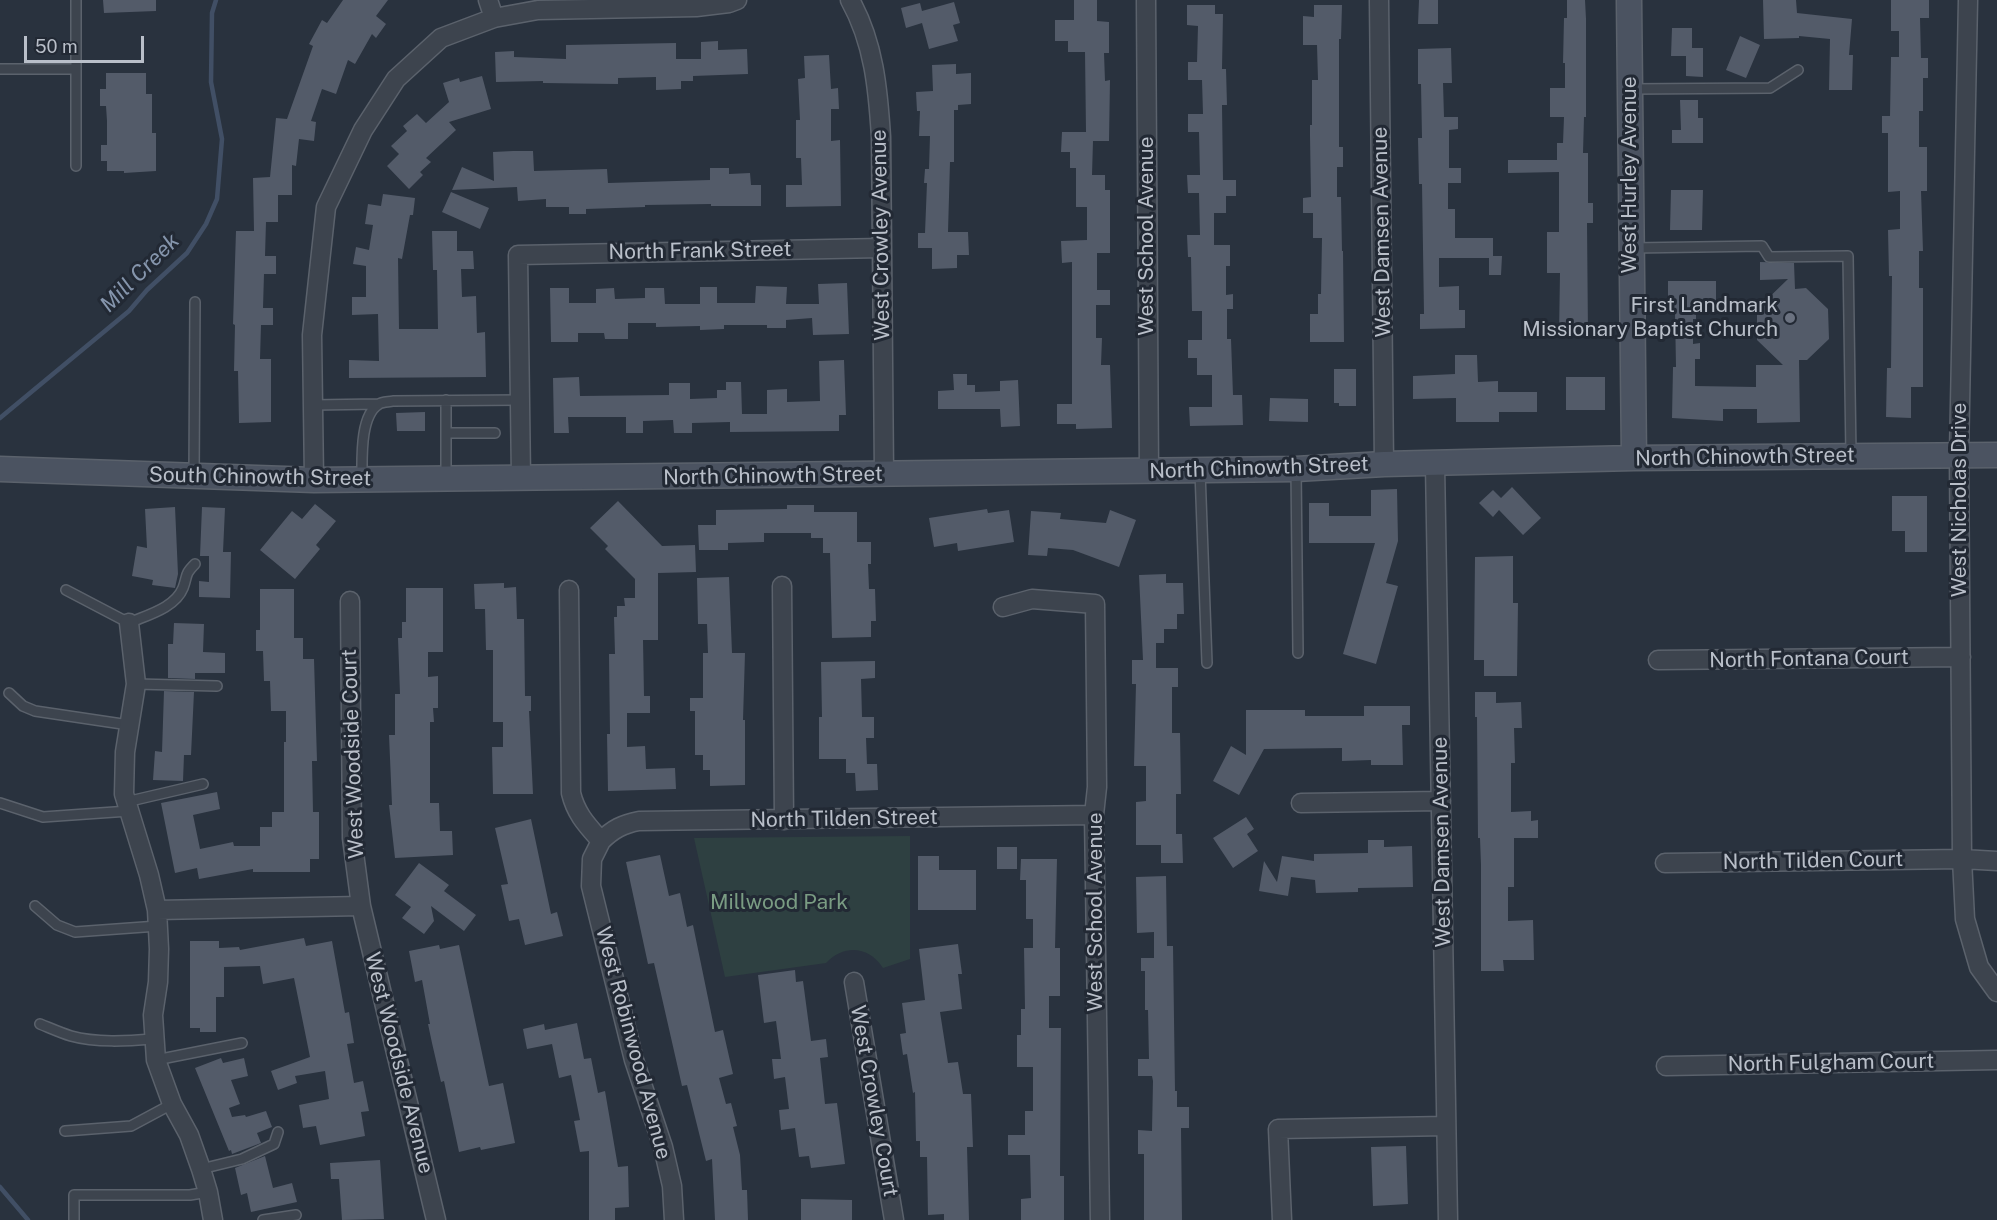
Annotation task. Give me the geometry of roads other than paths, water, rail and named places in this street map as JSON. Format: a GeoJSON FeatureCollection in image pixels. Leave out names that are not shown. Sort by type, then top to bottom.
{"type":"FeatureCollection","features":[{"type":"Feature","properties":{"kind":"street"},"geometry":{"type":"LineString","coordinates":[[488,0],[494,18]]}},
{"type":"Feature","properties":{"kind":"street"},"geometry":{"type":"LineString","coordinates":[[314,480],[312,335],[326,207],[363,130],[396,80],[441,38],[494,18],[538,10],[696,7],[737,0]]}},
{"type":"Feature","properties":{"kind":"street","name":"West Crowley Avenue"},"geometry":{"type":"LineString","coordinates":[[850,0],[871,52],[878,91],[881,137],[884,475]]}},
{"type":"Feature","properties":{"kind":"street","name":"West School Avenue"},"geometry":{"type":"LineString","coordinates":[[1146,0],[1149,472]]}},
{"type":"Feature","properties":{"kind":"street","name":"West Damsen Avenue"},"geometry":{"type":"LineString","coordinates":[[1379,0],[1384,464]]}},
{"type":"Feature","properties":{"kind":"street","name":"West Hurley Avenue"},"geometry":{"type":"LineString","coordinates":[[1629,0],[1634,458]]}},
{"type":"Feature","properties":{"kind":"street","name":"West Nicholas Drive"},"geometry":{"type":"LineString","coordinates":[[1968,0],[1959,455],[1962,859],[1965,919],[1979,967],[1997,992]]}},
{"type":"Feature","properties":{"kind":"street","name":"North Frank Street"},"geometry":{"type":"LineString","coordinates":[[520,400],[518,255],[882,248]]}},
{"type":"Feature","properties":{"kind":"street"},"geometry":{"type":"LineString","coordinates":[[520,400],[521,479]]}},
{"type":"Feature","properties":{"kind":"street","name":"North Chinowth Street"},"geometry":{"type":"LineString","coordinates":[[521,479],[1149,472],[1634,458],[1997,455]]}},
{"type":"Feature","properties":{"kind":"street","name":"West Damsen Avenue"},"geometry":{"type":"LineString","coordinates":[[1435,464],[1448,1220]]}},
{"type":"Feature","properties":{"kind":"street","name":"South Chinowth Street"},"geometry":{"type":"LineString","coordinates":[[5,469],[314,480],[521,479]]}},
{"type":"Feature","properties":{"kind":"street"},"geometry":{"type":"LineString","coordinates":[[782,586],[784,820]]}},
{"type":"Feature","properties":{"kind":"street"},"geometry":{"type":"LineString","coordinates":[[569,590],[571,793],[574,807],[581,819],[601,841]]}},
{"type":"Feature","properties":{"kind":"street","name":"West School Avenue"},"geometry":{"type":"LineString","coordinates":[[1003,607],[1032,599],[1095,604],[1098,787],[1094,815],[1100,1220]]}},
{"type":"Feature","properties":{"kind":"street","name":"West Woodside Court"},"geometry":{"type":"LineString","coordinates":[[350,601],[352,838],[361,906]]}},
{"type":"Feature","properties":{"kind":"street"},"geometry":{"type":"LineString","coordinates":[[129,623],[136,684],[125,752],[124,794],[149,875],[157,918],[158,982],[153,1015],[153,1039],[156,1060],[172,1104],[189,1135],[201,1169],[213,1220]]}},
{"type":"Feature","properties":{"kind":"street","name":"North Fontana Court"},"geometry":{"type":"LineString","coordinates":[[1658,660],[1961,657]]}},
{"type":"Feature","properties":{"kind":"street"},"geometry":{"type":"LineString","coordinates":[[1301,803],[1441,801]]}},
{"type":"Feature","properties":{"kind":"street","name":"North Tilden Street"},"geometry":{"type":"LineString","coordinates":[[601,841],[612,830],[624,824],[639,821],[1094,815]]}},
{"type":"Feature","properties":{"kind":"street","name":"West Robinwood Avenue"},"geometry":{"type":"LineString","coordinates":[[601,841],[592,859],[591,886],[633,1060],[663,1147],[672,1185],[674,1220]]}},
{"type":"Feature","properties":{"kind":"street"},"geometry":{"type":"LineString","coordinates":[[1962,859],[1997,861]]}},
{"type":"Feature","properties":{"kind":"street","name":"North Tilden Court"},"geometry":{"type":"LineString","coordinates":[[1665,863],[1962,859]]}},
{"type":"Feature","properties":{"kind":"street"},"geometry":{"type":"LineString","coordinates":[[157,918],[361,906]]}},
{"type":"Feature","properties":{"kind":"street","name":"West Woodside Avenue"},"geometry":{"type":"LineString","coordinates":[[361,906],[436,1220]]}},
{"type":"Feature","properties":{"kind":"street","name":"West Crowley Court"},"geometry":{"type":"LineString","coordinates":[[854,982],[894,1220]]}},
{"type":"Feature","properties":{"kind":"street","name":"North Fulgham Court"},"geometry":{"type":"LineString","coordinates":[[1666,1066],[1997,1060]]}},
{"type":"Feature","properties":{"kind":"street"},"geometry":{"type":"LineString","coordinates":[[1282,1220],[1278,1129],[1446,1126]]}},
{"type":"Feature","properties":{"kind":"lane"},"geometry":{"type":"LineString","coordinates":[[76,0],[76,166]]}},
{"type":"Feature","properties":{"kind":"lane"},"geometry":{"type":"LineString","coordinates":[[0,69],[76,69]]}},
{"type":"Feature","properties":{"kind":"lane"},"geometry":{"type":"LineString","coordinates":[[1629,89],[1770,88],[1798,70]]}},
{"type":"Feature","properties":{"kind":"lane"},"geometry":{"type":"LineString","coordinates":[[1630,248],[1762,246],[1769,257],[1848,256],[1851,456]]}},
{"type":"Feature","properties":{"kind":"lane"},"geometry":{"type":"LineString","coordinates":[[194,476],[195,302]]}},
{"type":"Feature","properties":{"kind":"lane"},"geometry":{"type":"LineString","coordinates":[[446,400],[446,479]]}},
{"type":"Feature","properties":{"kind":"lane"},"geometry":{"type":"LineString","coordinates":[[313,405],[379,404],[393,401],[520,400]]}},
{"type":"Feature","properties":{"kind":"lane"},"geometry":{"type":"LineString","coordinates":[[362,480],[362,451],[366,424],[370,413],[379,404]]}},
{"type":"Feature","properties":{"kind":"lane"},"geometry":{"type":"LineString","coordinates":[[446,433],[495,433]]}},
{"type":"Feature","properties":{"kind":"lane"},"geometry":{"type":"LineString","coordinates":[[1296,469],[1298,652]]}},
{"type":"Feature","properties":{"kind":"lane"},"geometry":{"type":"LineString","coordinates":[[1200,471],[1207,663]]}},
{"type":"Feature","properties":{"kind":"lane"},"geometry":{"type":"LineString","coordinates":[[66,590],[129,623],[174,601],[183,588],[186,573],[195,564]]}},
{"type":"Feature","properties":{"kind":"lane"},"geometry":{"type":"LineString","coordinates":[[136,684],[218,686]]}},
{"type":"Feature","properties":{"kind":"lane"},"geometry":{"type":"LineString","coordinates":[[9,693],[23,706],[35,711],[129,725]]}},
{"type":"Feature","properties":{"kind":"lane"},"geometry":{"type":"LineString","coordinates":[[0,803],[43,817],[127,806],[203,783]]}},
{"type":"Feature","properties":{"kind":"lane"},"geometry":{"type":"LineString","coordinates":[[35,906],[57,925],[75,932],[157,918]]}},
{"type":"Feature","properties":{"kind":"lane"},"geometry":{"type":"LineString","coordinates":[[40,1024],[71,1036],[85,1038],[136,1041],[153,1039]]}},
{"type":"Feature","properties":{"kind":"lane"},"geometry":{"type":"LineString","coordinates":[[156,1060],[242,1043]]}},
{"type":"Feature","properties":{"kind":"lane"},"geometry":{"type":"LineString","coordinates":[[65,1131],[130,1126],[172,1104]]}},
{"type":"Feature","properties":{"kind":"lane"},"geometry":{"type":"LineString","coordinates":[[201,1169],[242,1159],[274,1144],[278,1132]]}},
{"type":"Feature","properties":{"kind":"lane"},"geometry":{"type":"LineString","coordinates":[[74,1220],[74,1195],[190,1195],[208,1191]]}},
{"type":"Feature","properties":{"kind":"lane"},"geometry":{"type":"LineString","coordinates":[[263,1220],[296,1215]]}},
{"type":"Feature","properties":{"kind":"waterway","name":"Mill Creek"},"geometry":{"type":"LineString","coordinates":[[0,418],[129,311],[147,290],[187,253],[206,224],[217,199],[222,139],[211,82],[212,13],[216,0]]}},
{"type":"Feature","properties":{"kind":"waterway","name":"Mill Creek"},"geometry":{"type":"LineString","coordinates":[[0,1187],[28,1220]]}},
{"type":"Feature","properties":{"kind":"place","name":"First Landmark Missionary Baptist Church"},"geometry":{"type":"Point","coordinates":[1790,318]}},
{"type":"Feature","properties":{"kind":"park label","name":"Millwood Park"},"geometry":{"type":"Point","coordinates":[779,903]}}]}
